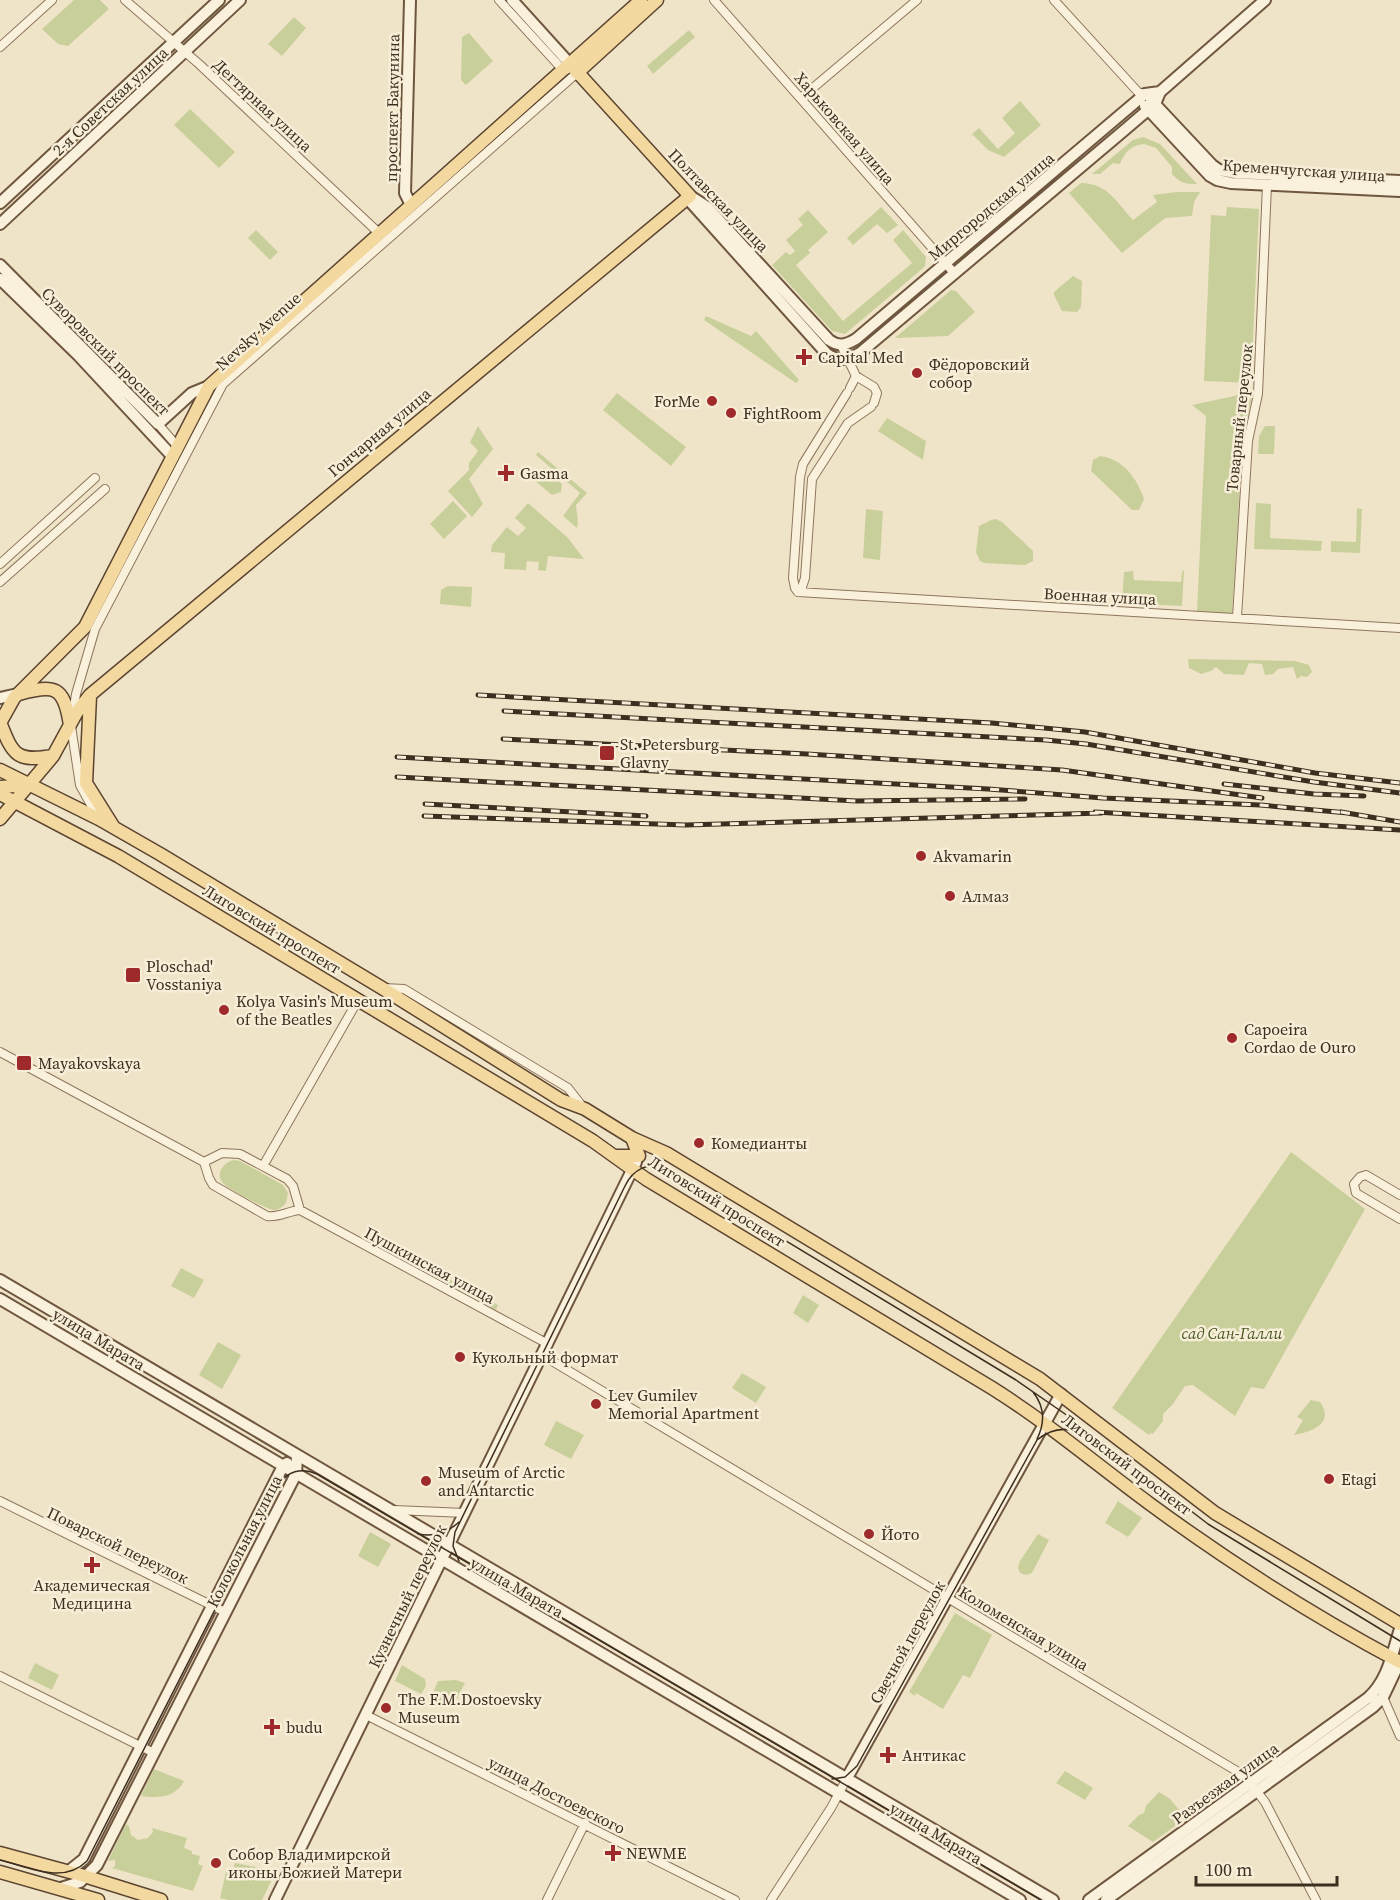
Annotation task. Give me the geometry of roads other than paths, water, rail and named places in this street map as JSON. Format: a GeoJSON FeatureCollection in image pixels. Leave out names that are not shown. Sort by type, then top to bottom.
{"type":"FeatureCollection","features":[{"type":"Feature","properties":{"kind":"main road","name":"Nevsky Avenue"},"geometry":{"type":"LineString","coordinates":[[0,723],[7,707],[18,694],[85,627],[177,456],[209,386],[380,234],[414,209],[570,69],[641,0]]}},
{"type":"Feature","properties":{"kind":"main road","name":"Nevsky Avenue"},"geometry":{"type":"LineString","coordinates":[[570,69],[657,0]]}},
{"type":"Feature","properties":{"kind":"main road","name":"Полтавская улица"},"geometry":{"type":"LineString","coordinates":[[570,69],[688,197]]}},
{"type":"Feature","properties":{"kind":"main road","name":"Гончарная улица"},"geometry":{"type":"LineString","coordinates":[[70,725],[90,695],[688,197]]}},
{"type":"Feature","properties":{"kind":"main road"},"geometry":{"type":"LineString","coordinates":[[18,694],[40,688],[58,693],[65,702],[70,725]]}},
{"type":"Feature","properties":{"kind":"main road"},"geometry":{"type":"LineString","coordinates":[[90,695],[86,783],[114,828]]}},
{"type":"Feature","properties":{"kind":"main road"},"geometry":{"type":"LineString","coordinates":[[0,723],[11,748],[22,757],[30,759],[53,756]]}},
{"type":"Feature","properties":{"kind":"main road","name":"Nevsky Avenue"},"geometry":{"type":"LineString","coordinates":[[0,819],[53,756],[70,725]]}},
{"type":"Feature","properties":{"kind":"main road","name":"Лиговский проспект"},"geometry":{"type":"LineString","coordinates":[[0,770],[99,819],[382,988],[561,1100],[585,1109],[632,1137],[666,1153],[1001,1355],[1061,1394],[1224,1519],[1400,1624]]}},
{"type":"Feature","properties":{"kind":"main road"},"geometry":{"type":"LineString","coordinates":[[0,787],[30,784]]}},
{"type":"Feature","properties":{"kind":"main road","name":"Лиговский проспект"},"geometry":{"type":"LineString","coordinates":[[0,794],[118,856],[225,920],[616,1156],[646,1179],[992,1388],[1045,1422],[1140,1496],[1212,1548],[1398,1661]]}},
{"type":"Feature","properties":{"kind":"main road"},"geometry":{"type":"LineString","coordinates":[[225,920],[237,900]]}},
{"type":"Feature","properties":{"kind":"main road"},"geometry":{"type":"LineString","coordinates":[[616,1156],[639,1156],[632,1137]]}},
{"type":"Feature","properties":{"kind":"main road"},"geometry":{"type":"LineString","coordinates":[[0,1853],[159,1900]]}},
{"type":"Feature","properties":{"kind":"main road"},"geometry":{"type":"LineString","coordinates":[[0,1872],[98,1900]]}},
{"type":"Feature","properties":{"kind":"street"},"geometry":{"type":"LineString","coordinates":[[0,47],[52,0]]}},
{"type":"Feature","properties":{"kind":"street","name":"Дегтярная улица"},"geometry":{"type":"LineString","coordinates":[[125,0],[185,52],[380,234]]}},
{"type":"Feature","properties":{"kind":"street","name":"2-я Советская улица"},"geometry":{"type":"LineString","coordinates":[[0,203],[219,0]]}},
{"type":"Feature","properties":{"kind":"street","name":"2-я Советская улица"},"geometry":{"type":"LineString","coordinates":[[0,224],[240,0]]}},
{"type":"Feature","properties":{"kind":"street","name":"проспект Бакунина"},"geometry":{"type":"LineString","coordinates":[[410,0],[405,193],[414,209]]}},
{"type":"Feature","properties":{"kind":"street","name":"Полтавская улица"},"geometry":{"type":"LineString","coordinates":[[500,0],[570,69]]}},
{"type":"Feature","properties":{"kind":"street","name":"Полтавская улица"},"geometry":{"type":"LineString","coordinates":[[512,0],[570,69]]}},
{"type":"Feature","properties":{"kind":"street","name":"Харьковская улица"},"geometry":{"type":"LineString","coordinates":[[714,0],[955,274]]}},
{"type":"Feature","properties":{"kind":"street"},"geometry":{"type":"LineString","coordinates":[[801,98],[917,0]]}},
{"type":"Feature","properties":{"kind":"street","name":"Кременчугская улица"},"geometry":{"type":"LineString","coordinates":[[1054,0],[1152,107],[1210,176],[1227,183],[1400,191]]}},
{"type":"Feature","properties":{"kind":"street","name":"Миргородская улица"},"geometry":{"type":"LineString","coordinates":[[848,359],[864,350],[1152,107],[1160,92],[1265,0]]}},
{"type":"Feature","properties":{"kind":"street"},"geometry":{"type":"LineString","coordinates":[[1141,95],[1160,92]]}},
{"type":"Feature","properties":{"kind":"street","name":"Миргородская улица"},"geometry":{"type":"LineString","coordinates":[[841,345],[855,339],[1141,95]]}},
{"type":"Feature","properties":{"kind":"street","name":"Кременчугская улица"},"geometry":{"type":"LineString","coordinates":[[1152,107],[1212,165],[1225,172],[1400,181]]}},
{"type":"Feature","properties":{"kind":"street","name":"Товарный переулок"},"geometry":{"type":"LineString","coordinates":[[1237,617],[1248,441],[1258,394],[1267,185]]}},
{"type":"Feature","properties":{"kind":"street","name":"Полтавская улица"},"geometry":{"type":"LineString","coordinates":[[688,197],[707,207],[829,340],[841,345]]}},
{"type":"Feature","properties":{"kind":"street","name":"Полтавская улица"},"geometry":{"type":"LineString","coordinates":[[688,197],[827,354],[836,359],[848,359]]}},
{"type":"Feature","properties":{"kind":"street","name":"Nevsky Avenue"},"geometry":{"type":"LineString","coordinates":[[70,725],[76,694],[95,629],[177,456],[218,391],[227,380],[414,209]]}},
{"type":"Feature","properties":{"kind":"street","name":"Суворовский проспект"},"geometry":{"type":"LineString","coordinates":[[0,265],[158,424],[177,456]]}},
{"type":"Feature","properties":{"kind":"street","name":"Суворовский проспект"},"geometry":{"type":"LineString","coordinates":[[0,279],[177,456]]}},
{"type":"Feature","properties":{"kind":"street"},"geometry":{"type":"LineString","coordinates":[[841,345],[856,376],[874,387],[877,393],[873,405],[848,423],[812,479],[805,578],[798,592],[793,578],[802,468],[856,376]]}},
{"type":"Feature","properties":{"kind":"street"},"geometry":{"type":"LineString","coordinates":[[158,424],[192,393],[209,386]]}},
{"type":"Feature","properties":{"kind":"street"},"geometry":{"type":"LineString","coordinates":[[0,564],[95,478]]}},
{"type":"Feature","properties":{"kind":"street"},"geometry":{"type":"LineString","coordinates":[[0,582],[105,489]]}},
{"type":"Feature","properties":{"kind":"street","name":"Военная улица"},"geometry":{"type":"LineString","coordinates":[[798,592],[1400,628]]}},
{"type":"Feature","properties":{"kind":"street"},"geometry":{"type":"LineString","coordinates":[[0,698],[18,694]]}},
{"type":"Feature","properties":{"kind":"street"},"geometry":{"type":"LineString","coordinates":[[70,725],[80,785],[99,819]]}},
{"type":"Feature","properties":{"kind":"street"},"geometry":{"type":"LineString","coordinates":[[263,1166],[358,1000]]}},
{"type":"Feature","properties":{"kind":"street"},"geometry":{"type":"LineString","coordinates":[[0,1052],[204,1162],[213,1185],[267,1216],[274,1217],[288,1211],[300,1210],[293,1186],[287,1179],[240,1154],[222,1153],[204,1162]]}},
{"type":"Feature","properties":{"kind":"street","name":"Кузнечный переулок"},"geometry":{"type":"LineString","coordinates":[[275,1900],[645,1144]]}},
{"type":"Feature","properties":{"kind":"street"},"geometry":{"type":"LineString","coordinates":[[207,1171],[213,1158]]}},
{"type":"Feature","properties":{"kind":"street"},"geometry":{"type":"LineString","coordinates":[[1400,1195],[1366,1175],[1357,1179],[1354,1184],[1356,1193],[1400,1219]]}},
{"type":"Feature","properties":{"kind":"street"},"geometry":{"type":"LineString","coordinates":[[288,1211],[295,1199]]}},
{"type":"Feature","properties":{"kind":"street","name":"Пушкинская улица"},"geometry":{"type":"LineString","coordinates":[[300,1210],[548,1344]]}},
{"type":"Feature","properties":{"kind":"street","name":"улица Марата"},"geometry":{"type":"LineString","coordinates":[[0,1280],[1050,1900]]}},
{"type":"Feature","properties":{"kind":"street","name":"улица Марата"},"geometry":{"type":"LineString","coordinates":[[0,1299],[1020,1900]]}},
{"type":"Feature","properties":{"kind":"street","name":"Коломенская улица"},"geometry":{"type":"LineString","coordinates":[[542,1355],[1245,1776],[1255,1787],[1316,1900]]}},
{"type":"Feature","properties":{"kind":"street","name":"Свечной переулок"},"geometry":{"type":"LineString","coordinates":[[771,1900],[839,1794],[1061,1394]]}},
{"type":"Feature","properties":{"kind":"street","name":"Колокольная улица"},"geometry":{"type":"LineString","coordinates":[[69,1872],[84,1859],[283,1466],[297,1456]]}},
{"type":"Feature","properties":{"kind":"street","name":"Колокольная улица"},"geometry":{"type":"LineString","coordinates":[[87,1877],[97,1865],[296,1474],[297,1456]]}},
{"type":"Feature","properties":{"kind":"street","name":"Поварской переулок"},"geometry":{"type":"LineString","coordinates":[[0,1501],[225,1612]]}},
{"type":"Feature","properties":{"kind":"street","name":"улица Марата"},"geometry":{"type":"LineString","coordinates":[[392,1510],[465,1514]]}},
{"type":"Feature","properties":{"kind":"street"},"geometry":{"type":"LineString","coordinates":[[1400,1629],[1398,1661],[1380,1693],[1400,1736]]}},
{"type":"Feature","properties":{"kind":"street"},"geometry":{"type":"LineString","coordinates":[[0,1676],[154,1753]]}},
{"type":"Feature","properties":{"kind":"street","name":"Разъезжая улица"},"geometry":{"type":"LineString","coordinates":[[1089,1900],[1355,1721],[1380,1693]]}},
{"type":"Feature","properties":{"kind":"street","name":"улица Достоевского"},"geometry":{"type":"LineString","coordinates":[[366,1715],[735,1900]]}},
{"type":"Feature","properties":{"kind":"street","name":"Разъезжая улица"},"geometry":{"type":"LineString","coordinates":[[1106,1900],[1255,1787]]}},
{"type":"Feature","properties":{"kind":"street"},"geometry":{"type":"LineString","coordinates":[[548,1900],[585,1823]]}},
{"type":"Feature","properties":{"kind":"street"},"geometry":{"type":"LineString","coordinates":[[61,1888],[71,1886],[87,1877]]}},
{"type":"Feature","properties":{"kind":"tram line"},"geometry":{"type":"LineString","coordinates":[[459,1561],[453,1546],[455,1532],[625,1186],[637,1171],[654,1166],[667,1169],[1016,1380],[1068,1416],[1208,1524],[1400,1641]]}},
{"type":"Feature","properties":{"kind":"tram line"},"geometry":{"type":"LineString","coordinates":[[1033,1392],[1042,1409],[1041,1427],[1037,1439]]}},
{"type":"Feature","properties":{"kind":"tram line"},"geometry":{"type":"LineString","coordinates":[[832,1779],[845,1777],[857,1766],[1037,1440],[1049,1432],[1061,1429],[1086,1436]]}},
{"type":"Feature","properties":{"kind":"tram line"},"geometry":{"type":"LineString","coordinates":[[0,1860],[34,1870],[57,1873],[78,1868],[87,1861],[278,1486],[290,1474],[305,1471],[317,1474],[1041,1900]]}},
{"type":"Feature","properties":{"kind":"tram line"},"geometry":{"type":"LineString","coordinates":[[418,1534],[440,1533],[459,1522]]}},
{"type":"Feature","properties":{"kind":"railway"},"geometry":{"type":"LineString","coordinates":[[478,695],[992,723],[1085,732],[1315,773],[1400,783]]}},
{"type":"Feature","properties":{"kind":"railway"},"geometry":{"type":"LineString","coordinates":[[504,711],[1046,740],[1086,744],[1314,782],[1400,793]]}},
{"type":"Feature","properties":{"kind":"railway"},"geometry":{"type":"LineString","coordinates":[[503,739],[807,754],[1062,770],[1262,798]]}},
{"type":"Feature","properties":{"kind":"railway"},"geometry":{"type":"LineString","coordinates":[[397,757],[1260,805],[1348,813]]}},
{"type":"Feature","properties":{"kind":"railway"},"geometry":{"type":"LineString","coordinates":[[397,777],[857,801],[1025,799]]}},
{"type":"Feature","properties":{"kind":"railway"},"geometry":{"type":"LineString","coordinates":[[1224,784],[1314,794],[1364,796]]}},
{"type":"Feature","properties":{"kind":"railway"},"geometry":{"type":"LineString","coordinates":[[425,804],[646,816]]}},
{"type":"Feature","properties":{"kind":"railway"},"geometry":{"type":"LineString","coordinates":[[1095,812],[1400,830]]}},
{"type":"Feature","properties":{"kind":"railway"},"geometry":{"type":"LineString","coordinates":[[1341,812],[1400,822]]}},
{"type":"Feature","properties":{"kind":"railway"},"geometry":{"type":"LineString","coordinates":[[424,816],[686,825],[1102,813]]}},
{"type":"Feature","properties":{"kind":"place","name":"Capital Med"},"geometry":{"type":"Point","coordinates":[804,357]}},
{"type":"Feature","properties":{"kind":"place","name":"Фёдоровский собор"},"geometry":{"type":"Point","coordinates":[917,373]}},
{"type":"Feature","properties":{"kind":"place","name":"ForMe"},"geometry":{"type":"Point","coordinates":[712,401]}},
{"type":"Feature","properties":{"kind":"place","name":"FightRoom"},"geometry":{"type":"Point","coordinates":[731,413]}},
{"type":"Feature","properties":{"kind":"place","name":"Gasma"},"geometry":{"type":"Point","coordinates":[506,473]}},
{"type":"Feature","properties":{"kind":"place","name":"St. Petersburg Glavny"},"geometry":{"type":"Point","coordinates":[607,753]}},
{"type":"Feature","properties":{"kind":"place","name":"Akvamarin"},"geometry":{"type":"Point","coordinates":[921,856]}},
{"type":"Feature","properties":{"kind":"place","name":"Алмаз"},"geometry":{"type":"Point","coordinates":[950,896]}},
{"type":"Feature","properties":{"kind":"place","name":"Ploschad' Vosstaniya"},"geometry":{"type":"Point","coordinates":[133,975]}},
{"type":"Feature","properties":{"kind":"place","name":"Kolya Vasin's Museum of the Beatles"},"geometry":{"type":"Point","coordinates":[224,1010]}},
{"type":"Feature","properties":{"kind":"place","name":"Capoeira Cordao de Ouro"},"geometry":{"type":"Point","coordinates":[1232,1038]}},
{"type":"Feature","properties":{"kind":"place","name":"Mayakovskaya"},"geometry":{"type":"Point","coordinates":[24,1063]}},
{"type":"Feature","properties":{"kind":"place","name":"Комедианты"},"geometry":{"type":"Point","coordinates":[699,1143]}},
{"type":"Feature","properties":{"kind":"place","name":"Кукольный формат"},"geometry":{"type":"Point","coordinates":[460,1357]}},
{"type":"Feature","properties":{"kind":"place","name":"Lev Gumilev Memorial Apartment"},"geometry":{"type":"Point","coordinates":[596,1404]}},
{"type":"Feature","properties":{"kind":"place","name":"Etagi"},"geometry":{"type":"Point","coordinates":[1329,1479]}},
{"type":"Feature","properties":{"kind":"place","name":"Museum of Arctic and Antarctic"},"geometry":{"type":"Point","coordinates":[426,1481]}},
{"type":"Feature","properties":{"kind":"place","name":"Йото"},"geometry":{"type":"Point","coordinates":[869,1534]}},
{"type":"Feature","properties":{"kind":"place","name":"Академическая Медицина"},"geometry":{"type":"Point","coordinates":[92,1565]}},
{"type":"Feature","properties":{"kind":"place","name":"The F.M.Dostoevsky Museum"},"geometry":{"type":"Point","coordinates":[386,1708]}},
{"type":"Feature","properties":{"kind":"place","name":"budu"},"geometry":{"type":"Point","coordinates":[272,1727]}},
{"type":"Feature","properties":{"kind":"place","name":"Антикас"},"geometry":{"type":"Point","coordinates":[888,1755]}},
{"type":"Feature","properties":{"kind":"place","name":"NEWME"},"geometry":{"type":"Point","coordinates":[613,1853]}},
{"type":"Feature","properties":{"kind":"place","name":"Собор Владимирской иконы Божией Матери"},"geometry":{"type":"Point","coordinates":[216,1863]}},
{"type":"Feature","properties":{"kind":"park label","name":"сад Сан-Галли"},"geometry":{"type":"Point","coordinates":[1232,1333]}}]}
